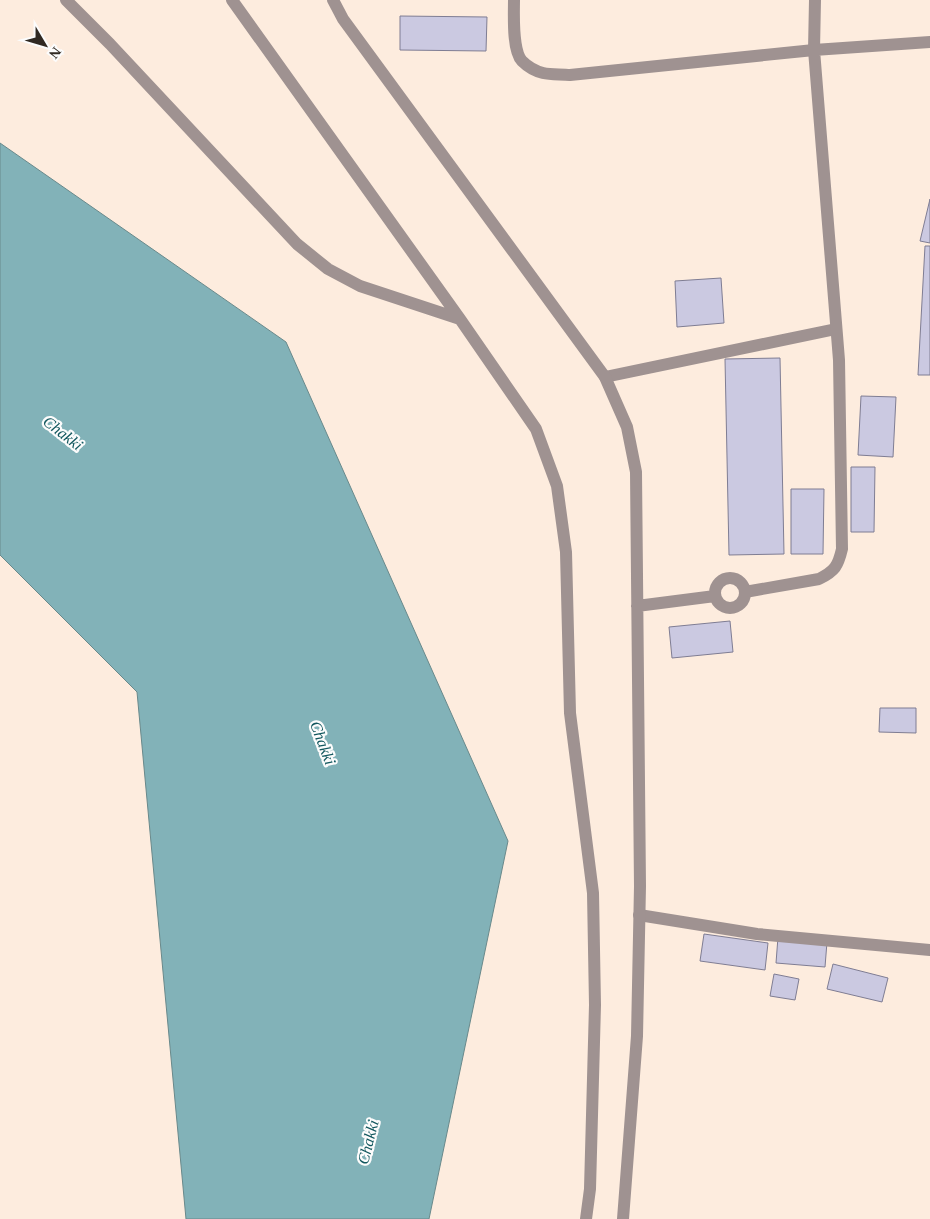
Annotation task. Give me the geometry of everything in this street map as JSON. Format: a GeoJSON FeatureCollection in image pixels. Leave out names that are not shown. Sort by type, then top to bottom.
{"type":"FeatureCollection","features":[{"type":"Feature","properties":{"kind":"street"},"geometry":{"type":"LineString","coordinates":[[66,0],[297,244],[328,269],[360,286],[460,319]]}},
{"type":"Feature","properties":{"kind":"street"},"geometry":{"type":"LineString","coordinates":[[232,0],[460,319],[536,429],[557,486],[566,552],[570,713],[593,893],[595,1005],[590,1189],[586,1219]]}},
{"type":"Feature","properties":{"kind":"street"},"geometry":{"type":"LineString","coordinates":[[332,0],[343,19],[605,377],[627,427],[636,472],[640,915],[637,1036],[623,1219]]}},
{"type":"Feature","properties":{"kind":"street"},"geometry":{"type":"LineString","coordinates":[[514,0],[516,48],[521,60],[532,69],[545,73],[570,75],[814,50],[930,42]]}},
{"type":"Feature","properties":{"kind":"street"},"geometry":{"type":"LineString","coordinates":[[745,592],[819,579],[830,573],[839,562],[842,549],[839,360],[814,50],[815,0]]}},
{"type":"Feature","properties":{"kind":"street"},"geometry":{"type":"LineString","coordinates":[[605,377],[836,329]]}},
{"type":"Feature","properties":{"kind":"street"},"geometry":{"type":"LineString","coordinates":[[728,578],[737,580],[745,592],[742,602],[734,608],[720,605],[716,601],[715,596],[716,587],[728,578]]}},
{"type":"Feature","properties":{"kind":"street"},"geometry":{"type":"LineString","coordinates":[[637,606],[715,596]]}},
{"type":"Feature","properties":{"kind":"street"},"geometry":{"type":"LineString","coordinates":[[640,915],[757,934],[930,950]]}},
{"type":"Feature","properties":{"kind":"water","name":"Chakki"},"geometry":{"type":"Polygon","coordinates":[[[0,143],[286,342],[508,841],[429,1219],[186,1219],[137,692],[0,555],[0,143]]]}},
{"type":"Feature","properties":{"kind":"building"},"geometry":{"type":"Polygon","coordinates":[[[400,16],[487,17],[486,51],[400,50],[400,16]]]}},
{"type":"Feature","properties":{"kind":"building"},"geometry":{"type":"Polygon","coordinates":[[[930,199],[930,243],[920,241],[930,199]]]}},
{"type":"Feature","properties":{"kind":"building"},"geometry":{"type":"Polygon","coordinates":[[[925,246],[930,246],[930,375],[918,375],[925,246]]]}},
{"type":"Feature","properties":{"kind":"building"},"geometry":{"type":"Polygon","coordinates":[[[721,278],[724,323],[677,327],[675,281],[721,278]]]}},
{"type":"Feature","properties":{"kind":"building"},"geometry":{"type":"Polygon","coordinates":[[[780,358],[784,554],[729,555],[725,359],[780,358]]]}},
{"type":"Feature","properties":{"kind":"building"},"geometry":{"type":"Polygon","coordinates":[[[861,396],[896,397],[893,457],[858,455],[861,396]]]}},
{"type":"Feature","properties":{"kind":"building"},"geometry":{"type":"Polygon","coordinates":[[[851,467],[875,467],[874,532],[851,532],[851,467]]]}},
{"type":"Feature","properties":{"kind":"building"},"geometry":{"type":"Polygon","coordinates":[[[791,489],[824,489],[823,554],[791,554],[791,489]]]}},
{"type":"Feature","properties":{"kind":"building"},"geometry":{"type":"Polygon","coordinates":[[[730,621],[733,652],[672,658],[669,627],[730,621]]]}},
{"type":"Feature","properties":{"kind":"building"},"geometry":{"type":"Polygon","coordinates":[[[880,708],[916,708],[916,733],[879,732],[880,708]]]}},
{"type":"Feature","properties":{"kind":"building"},"geometry":{"type":"Polygon","coordinates":[[[704,934],[768,943],[765,970],[700,961],[704,934]]]}},
{"type":"Feature","properties":{"kind":"building"},"geometry":{"type":"Polygon","coordinates":[[[778,937],[827,942],[825,967],[776,963],[778,937]]]}},
{"type":"Feature","properties":{"kind":"building"},"geometry":{"type":"Polygon","coordinates":[[[833,964],[888,978],[882,1002],[827,989],[833,964]]]}},
{"type":"Feature","properties":{"kind":"building"},"geometry":{"type":"Polygon","coordinates":[[[774,974],[799,979],[795,1000],[770,996],[774,974]]]}}]}
